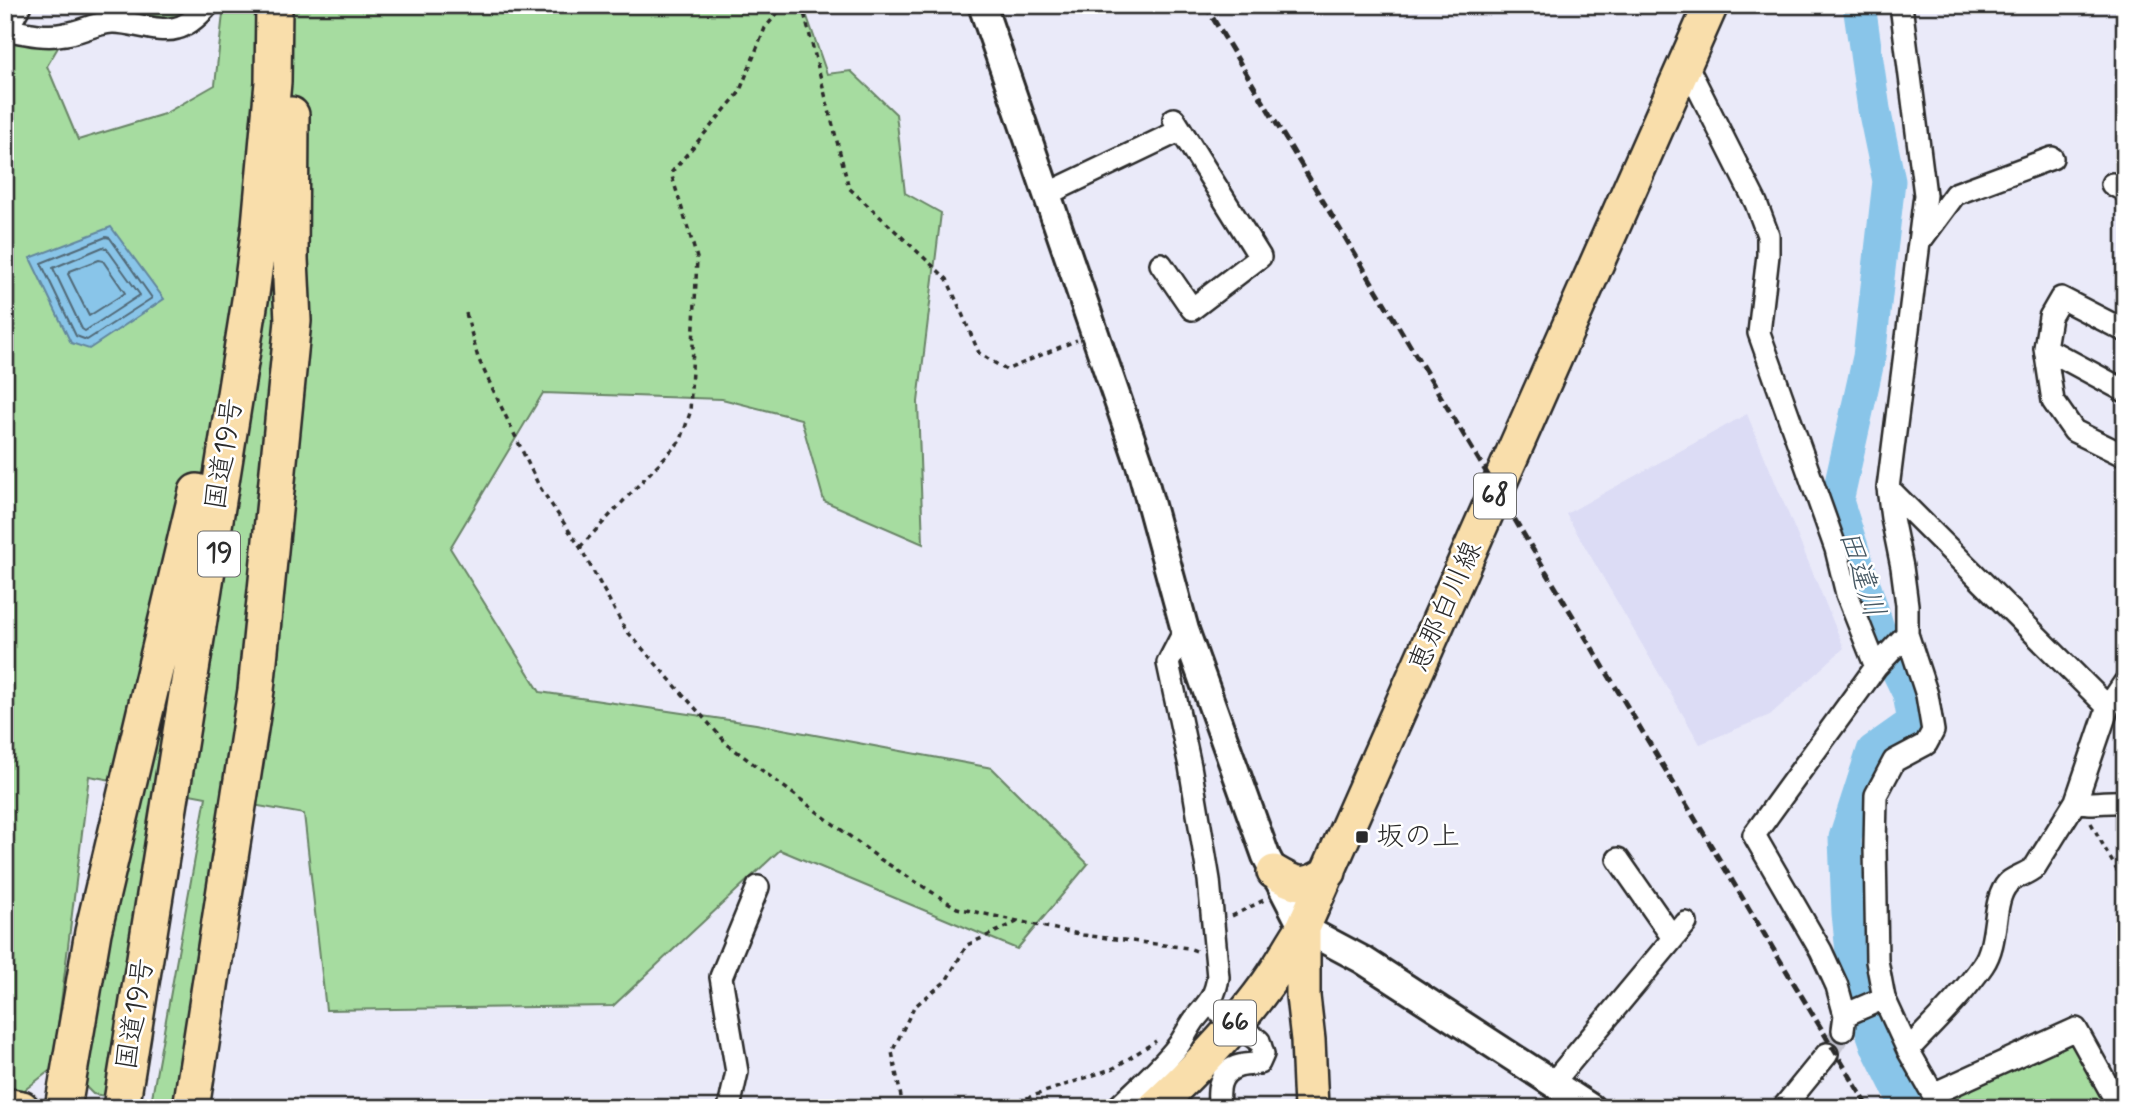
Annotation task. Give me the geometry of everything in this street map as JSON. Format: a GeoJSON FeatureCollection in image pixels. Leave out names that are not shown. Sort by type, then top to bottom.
{"type":"FeatureCollection","features":[{"type":"Feature","properties":{"kind":"highway","name":"国道19号"},"geometry":{"type":"LineString","coordinates":[[127,1104],[270,225],[283,75],[277,15]]}},
{"type":"Feature","properties":{"kind":"highway","name":"国道19号"},"geometry":{"type":"LineString","coordinates":[[127,1104],[251,294],[260,225],[277,15]]}},
{"type":"Feature","properties":{"kind":"highway"},"geometry":{"type":"LineString","coordinates":[[63,1108],[93,932],[141,738],[237,317],[255,206],[266,47],[277,15]]}},
{"type":"Feature","properties":{"kind":"highway"},"geometry":{"type":"LineString","coordinates":[[191,1108],[256,691],[293,321],[290,259],[291,89],[283,75]]}},
{"type":"Feature","properties":{"kind":"main road","name":"恵那白川線"},"geometry":{"type":"LineString","coordinates":[[1311,1108],[1303,996],[1303,928],[1711,5]]}},
{"type":"Feature","properties":{"kind":"main road"},"geometry":{"type":"LineString","coordinates":[[1271,885],[1306,884],[1329,872]]}},
{"type":"Feature","properties":{"kind":"main road","name":"66"},"geometry":{"type":"LineString","coordinates":[[1154,1108],[1189,1075],[1232,1018],[1267,984],[1303,928]]}},
{"type":"Feature","properties":{"kind":"main road"},"geometry":{"type":"LineString","coordinates":[[1232,1018],[1261,1011],[1275,1013],[1290,1020],[1308,1040]]}},
{"type":"Feature","properties":{"kind":"main road"},"geometry":{"type":"LineString","coordinates":[[5,1105],[22,1108]]}},
{"type":"Feature","properties":{"kind":"street"},"geometry":{"type":"LineString","coordinates":[[20,5],[6,29],[42,36],[66,34],[95,24],[115,22],[177,28],[196,17],[208,5]]}},
{"type":"Feature","properties":{"kind":"street"},"geometry":{"type":"LineString","coordinates":[[982,5],[1140,465],[1185,630],[1266,856],[1271,885],[1303,928],[1363,960],[1591,1108]]}},
{"type":"Feature","properties":{"kind":"street"},"geometry":{"type":"LineString","coordinates":[[1901,5],[1925,195],[1888,488],[1907,605],[1907,634],[1927,695],[1933,731],[1926,744],[1894,761],[1877,795],[1877,961],[1884,998],[1908,1050],[1937,1101],[2076,1029],[2120,1108]]}},
{"type":"Feature","properties":{"kind":"street"},"geometry":{"type":"LineString","coordinates":[[1686,64],[1756,203],[1768,235],[1759,333],[1836,549],[1847,594],[1876,667]]}},
{"type":"Feature","properties":{"kind":"street"},"geometry":{"type":"LineString","coordinates":[[1047,194],[1177,125],[1260,257],[1192,309],[1161,264]]}},
{"type":"Feature","properties":{"kind":"street"},"geometry":{"type":"LineString","coordinates":[[1919,242],[1955,194],[2052,158]]}},
{"type":"Feature","properties":{"kind":"street"},"geometry":{"type":"LineString","coordinates":[[2125,331],[2061,298],[2050,317],[2045,348],[2053,401],[2074,430],[2125,456]]}},
{"type":"Feature","properties":{"kind":"street"},"geometry":{"type":"LineString","coordinates":[[2045,348],[2125,391]]}},
{"type":"Feature","properties":{"kind":"street"},"geometry":{"type":"LineString","coordinates":[[1888,488],[2108,707]]}},
{"type":"Feature","properties":{"kind":"street"},"geometry":{"type":"LineString","coordinates":[[1185,630],[1168,663],[1190,766],[1209,880],[1217,959],[1216,991],[1232,1018],[1263,1054],[1259,1063],[1237,1065],[1227,1072],[1217,1087],[1219,1108]]}},
{"type":"Feature","properties":{"kind":"street"},"geometry":{"type":"LineString","coordinates":[[1884,998],[1844,1023],[1837,986],[1821,951],[1754,835],[1876,667],[1907,634]]}},
{"type":"Feature","properties":{"kind":"street"},"geometry":{"type":"LineString","coordinates":[[1908,1050],[1984,964],[1993,947],[2000,897],[2008,882],[2027,874],[2035,867],[2080,803],[2108,707],[2125,682]]}},
{"type":"Feature","properties":{"kind":"street"},"geometry":{"type":"LineString","coordinates":[[2080,803],[2125,802]]}},
{"type":"Feature","properties":{"kind":"street"},"geometry":{"type":"LineString","coordinates":[[1552,1084],[1679,930],[1618,859]]}},
{"type":"Feature","properties":{"kind":"street"},"geometry":{"type":"LineString","coordinates":[[729,1108],[737,1072],[721,977],[758,887]]}},
{"type":"Feature","properties":{"kind":"street"},"geometry":{"type":"LineString","coordinates":[[1117,1108],[1160,1067],[1180,1044],[1195,1019],[1232,1018]]}},
{"type":"Feature","properties":{"kind":"street"},"geometry":{"type":"LineString","coordinates":[[1783,1108],[1827,1054]]}},
{"type":"Feature","properties":{"kind":"path"},"geometry":{"type":"LineString","coordinates":[[580,547],[681,440],[690,413],[697,258],[671,173],[739,93],[765,28],[784,5]]}},
{"type":"Feature","properties":{"kind":"path"},"geometry":{"type":"LineString","coordinates":[[802,5],[849,188],[947,279],[979,353],[1006,370],[1095,333]]}},
{"type":"Feature","properties":{"kind":"path"},"geometry":{"type":"LineString","coordinates":[[466,313],[478,358],[539,486],[580,547],[625,629],[727,744],[880,859],[957,908],[1083,935],[1188,948],[1217,959]]}},
{"type":"Feature","properties":{"kind":"path"},"geometry":{"type":"LineString","coordinates":[[2080,803],[2125,885]]}},
{"type":"Feature","properties":{"kind":"path"},"geometry":{"type":"LineString","coordinates":[[1232,916],[1271,885]]}},
{"type":"Feature","properties":{"kind":"path"},"geometry":{"type":"LineString","coordinates":[[913,1108],[903,1107],[892,1052],[914,1007],[946,981],[967,945],[1019,921]]}},
{"type":"Feature","properties":{"kind":"path"},"geometry":{"type":"LineString","coordinates":[[998,1108],[1114,1068],[1158,1040]]}},
{"type":"Feature","properties":{"kind":"shaded area"},"geometry":{"type":"Polygon","coordinates":[[[1747,414],[1844,648],[1770,715],[1700,744],[1566,514],[1747,414]]]}},
{"type":"Feature","properties":{"kind":"green space"},"geometry":{"type":"Polygon","coordinates":[[[121,5],[192,5],[176,17],[157,20],[117,12],[121,5]]]}},
{"type":"Feature","properties":{"kind":"green space"},"geometry":{"type":"Polygon","coordinates":[[[224,5],[803,5],[827,74],[851,71],[896,114],[905,193],[941,213],[918,402],[923,544],[824,501],[801,419],[722,399],[543,393],[450,548],[540,692],[756,724],[992,768],[1088,864],[1017,949],[780,850],[613,1006],[326,1010],[304,814],[230,801],[180,1096],[151,1103],[206,797],[163,789],[113,1097],[93,1094],[78,1079],[140,785],[89,776],[53,1068],[22,1092],[5,1090],[5,34],[60,44],[47,66],[78,140],[164,114],[215,85],[224,5]]]}},
{"type":"Feature","properties":{"kind":"green space"},"geometry":{"type":"Polygon","coordinates":[[[2072,1036],[2112,1108],[1947,1108],[1943,1094],[2072,1036]]]}},
{"type":"Feature","properties":{"kind":"water"},"geometry":{"type":"Polygon","coordinates":[[[111,227],[164,299],[89,349],[71,343],[30,258],[111,227]]]}},
{"type":"Feature","properties":{"kind":"waterway","name":"田違川"},"geometry":{"type":"LineString","coordinates":[[1859,5],[1874,109],[1889,181],[1869,357],[1837,501],[1880,634],[1909,694],[1914,722],[1873,751],[1845,838],[1848,913],[1855,982],[1877,1046],[1908,1108]]}},
{"type":"Feature","properties":{"kind":"tunnel"},"geometry":{"type":"LineString","coordinates":[[1827,1054],[1843,1030]]}},
{"type":"Feature","properties":{"kind":"railway"},"geometry":{"type":"LineString","coordinates":[[1205,5],[1869,1108]]}},
{"type":"Feature","properties":{"kind":"place","name":"坂の上"},"geometry":{"type":"Point","coordinates":[1362,837]}}]}
